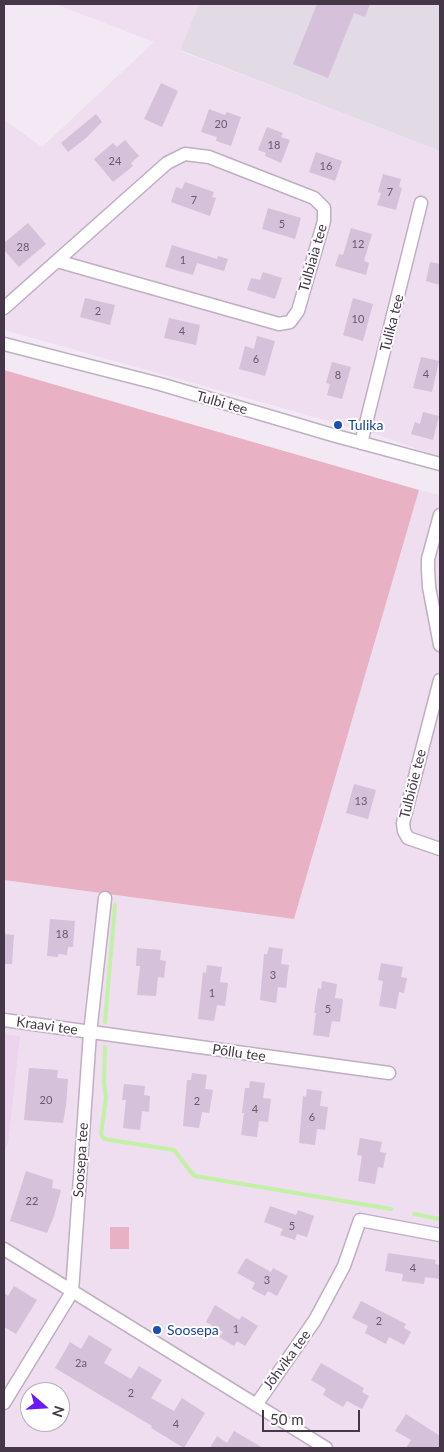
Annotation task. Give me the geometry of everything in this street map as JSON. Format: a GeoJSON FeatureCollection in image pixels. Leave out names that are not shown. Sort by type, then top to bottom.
{"type":"FeatureCollection","features":[{"type":"Feature","properties":{"kind":"street","name":"Tulbiaia tee"},"geometry":{"type":"LineString","coordinates":[[4,308],[167,163],[185,154],[209,157],[314,198],[324,208],[324,221],[298,311],[290,322],[279,324],[57,261]]}},
{"type":"Feature","properties":{"kind":"street","name":"Tulika tee"},"geometry":{"type":"LineString","coordinates":[[361,443],[421,202]]}},
{"type":"Feature","properties":{"kind":"street","name":"Tulbi tee"},"geometry":{"type":"LineString","coordinates":[[4,344],[160,384],[361,443],[440,464]]}},
{"type":"Feature","properties":{"kind":"street"},"geometry":{"type":"LineString","coordinates":[[440,515],[428,559],[428,569],[429,587],[440,645]]}},
{"type":"Feature","properties":{"kind":"street","name":"Tulbiõie tee"},"geometry":{"type":"LineString","coordinates":[[440,680],[438,696],[402,823],[408,838],[440,849]]}},
{"type":"Feature","properties":{"kind":"street","name":"Soosepa tee"},"geometry":{"type":"LineString","coordinates":[[4,1403],[72,1292],[90,1032],[105,898]]}},
{"type":"Feature","properties":{"kind":"street","name":"Kraavi tee"},"geometry":{"type":"LineString","coordinates":[[4,1020],[90,1032]]}},
{"type":"Feature","properties":{"kind":"street","name":"Põllu tee"},"geometry":{"type":"LineString","coordinates":[[90,1032],[389,1073]]}},
{"type":"Feature","properties":{"kind":"street","name":"Jõhvika tee"},"geometry":{"type":"LineString","coordinates":[[4,1249],[256,1405],[315,1320],[344,1266],[360,1220],[440,1235]]}},
{"type":"Feature","properties":{"kind":"street"},"geometry":{"type":"LineString","coordinates":[[256,1405],[326,1448]]}},
{"type":"Feature","properties":{"kind":"shaded area"},"geometry":{"type":"Polygon","coordinates":[[[55,4],[199,4],[180,51],[440,151],[440,457],[375,434],[4,330],[4,120],[42,147],[154,42],[55,4]]]}},
{"type":"Feature","properties":{"kind":"shaded area"},"geometry":{"type":"Polygon","coordinates":[[[199,4],[440,4],[440,151],[180,50],[199,4]]]}},
{"type":"Feature","properties":{"kind":"shaded area"},"geometry":{"type":"Polygon","coordinates":[[[4,370],[419,490],[294,919],[4,880],[4,370]]]}},
{"type":"Feature","properties":{"kind":"shaded area"},"geometry":{"type":"Polygon","coordinates":[[[419,490],[440,495],[440,1448],[4,1448],[4,880],[294,919],[419,490]]]}},
{"type":"Feature","properties":{"kind":"shaded area"},"geometry":{"type":"Polygon","coordinates":[[[4,1034],[20,1036],[8,1144],[4,1151],[4,1034]]]}},
{"type":"Feature","properties":{"kind":"shaded area"},"geometry":{"type":"Polygon","coordinates":[[[110,1227],[129,1227],[129,1249],[110,1249],[110,1227]]]}},
{"type":"Feature","properties":{"kind":"building"},"geometry":{"type":"Polygon","coordinates":[[[317,4],[370,4],[365,17],[354,13],[328,78],[293,64],[317,4]]]}},
{"type":"Feature","properties":{"kind":"building"},"geometry":{"type":"Polygon","coordinates":[[[161,83],[178,91],[162,127],[144,119],[161,83]]]}},
{"type":"Feature","properties":{"kind":"building"},"geometry":{"type":"Polygon","coordinates":[[[209,109],[225,115],[227,112],[241,117],[231,146],[216,141],[217,137],[201,132],[209,109]]]}},
{"type":"Feature","properties":{"kind":"building"},"geometry":{"type":"Polygon","coordinates":[[[96,114],[102,122],[68,152],[61,143],[96,114]]]}},
{"type":"Feature","properties":{"kind":"building"},"geometry":{"type":"Polygon","coordinates":[[[267,127],[283,133],[281,137],[290,140],[281,163],[265,156],[266,153],[258,150],[267,127]]]}},
{"type":"Feature","properties":{"kind":"building"},"geometry":{"type":"Polygon","coordinates":[[[125,140],[139,156],[131,163],[133,166],[113,182],[94,159],[113,143],[117,147],[125,140]]]}},
{"type":"Feature","properties":{"kind":"building"},"geometry":{"type":"Polygon","coordinates":[[[316,152],[342,161],[335,181],[309,172],[316,152]]]}},
{"type":"Feature","properties":{"kind":"building"},"geometry":{"type":"Polygon","coordinates":[[[383,174],[401,179],[399,187],[402,188],[396,210],[377,205],[381,193],[378,192],[383,174]]]}},
{"type":"Feature","properties":{"kind":"building"},"geometry":{"type":"Polygon","coordinates":[[[185,182],[214,192],[212,197],[216,198],[210,216],[171,202],[176,187],[182,189],[185,182]]]}},
{"type":"Feature","properties":{"kind":"building"},"geometry":{"type":"Polygon","coordinates":[[[268,208],[301,218],[295,239],[262,229],[268,208]]]}},
{"type":"Feature","properties":{"kind":"building"},"geometry":{"type":"Polygon","coordinates":[[[28,223],[46,244],[19,267],[4,250],[4,243],[28,223]]]}},
{"type":"Feature","properties":{"kind":"building"},"geometry":{"type":"Polygon","coordinates":[[[351,228],[372,234],[364,261],[369,263],[366,275],[335,266],[339,254],[343,255],[351,228]]]}},
{"type":"Feature","properties":{"kind":"building"},"geometry":{"type":"Polygon","coordinates":[[[172,245],[217,259],[218,256],[228,259],[224,271],[197,263],[193,275],[165,267],[172,245]]]}},
{"type":"Feature","properties":{"kind":"building"},"geometry":{"type":"Polygon","coordinates":[[[430,262],[440,264],[440,285],[426,281],[430,262]]]}},
{"type":"Feature","properties":{"kind":"building"},"geometry":{"type":"Polygon","coordinates":[[[263,272],[282,278],[275,299],[247,290],[251,278],[260,280],[263,272]]]}},
{"type":"Feature","properties":{"kind":"building"},"geometry":{"type":"Polygon","coordinates":[[[85,298],[115,305],[110,325],[80,317],[85,298]]]}},
{"type":"Feature","properties":{"kind":"building"},"geometry":{"type":"Polygon","coordinates":[[[353,298],[373,304],[363,341],[343,335],[353,298]]]}},
{"type":"Feature","properties":{"kind":"building"},"geometry":{"type":"Polygon","coordinates":[[[169,318],[200,325],[196,345],[164,338],[169,318]]]}},
{"type":"Feature","properties":{"kind":"building"},"geometry":{"type":"Polygon","coordinates":[[[257,336],[275,341],[265,376],[239,369],[245,346],[254,349],[257,336]]]}},
{"type":"Feature","properties":{"kind":"building"},"geometry":{"type":"Polygon","coordinates":[[[421,357],[439,361],[432,392],[413,388],[421,357]]]}},
{"type":"Feature","properties":{"kind":"building"},"geometry":{"type":"Polygon","coordinates":[[[332,362],[351,367],[342,399],[327,395],[330,384],[326,383],[332,362]]]}},
{"type":"Feature","properties":{"kind":"building"},"geometry":{"type":"Polygon","coordinates":[[[423,412],[439,416],[433,440],[411,434],[415,422],[420,424],[423,412]]]}},
{"type":"Feature","properties":{"kind":"building"},"geometry":{"type":"Polygon","coordinates":[[[354,784],[376,790],[368,819],[346,813],[354,784]]]}},
{"type":"Feature","properties":{"kind":"building"},"geometry":{"type":"Polygon","coordinates":[[[50,919],[75,921],[73,947],[68,947],[67,955],[58,954],[58,957],[47,956],[50,919]]]}},
{"type":"Feature","properties":{"kind":"building"},"geometry":{"type":"Polygon","coordinates":[[[4,934],[14,935],[12,964],[4,964],[4,934]]]}},
{"type":"Feature","properties":{"kind":"building"},"geometry":{"type":"Polygon","coordinates":[[[269,947],[283,949],[281,964],[289,965],[286,988],[278,987],[276,1003],[260,1000],[264,954],[267,954],[269,947]]]}},
{"type":"Feature","properties":{"kind":"building"},"geometry":{"type":"Polygon","coordinates":[[[137,948],[161,950],[160,960],[166,961],[164,978],[158,977],[156,996],[137,995],[140,966],[136,966],[137,948]]]}},
{"type":"Feature","properties":{"kind":"building"},"geometry":{"type":"Polygon","coordinates":[[[381,963],[403,967],[401,977],[407,978],[404,993],[399,992],[396,1009],[379,1006],[383,981],[378,980],[381,963]]]}},
{"type":"Feature","properties":{"kind":"building"},"geometry":{"type":"Polygon","coordinates":[[[207,965],[222,967],[220,982],[228,983],[225,1006],[217,1005],[214,1021],[198,1019],[203,972],[206,973],[207,965]]]}},
{"type":"Feature","properties":{"kind":"building"},"geometry":{"type":"Polygon","coordinates":[[[322,981],[337,984],[335,998],[343,999],[340,1022],[332,1021],[329,1037],[313,1035],[318,988],[321,989],[322,981]]]}},
{"type":"Feature","properties":{"kind":"building"},"geometry":{"type":"Polygon","coordinates":[[[29,1068],[58,1070],[57,1078],[68,1079],[63,1123],[24,1120],[29,1068]]]}},
{"type":"Feature","properties":{"kind":"building"},"geometry":{"type":"Polygon","coordinates":[[[192,1073],[207,1075],[205,1089],[213,1090],[209,1113],[202,1112],[199,1128],[183,1126],[187,1080],[191,1080],[192,1073]]]}},
{"type":"Feature","properties":{"kind":"building"},"geometry":{"type":"Polygon","coordinates":[[[250,1081],[265,1083],[263,1098],[271,1099],[268,1122],[259,1121],[257,1137],[241,1135],[245,1088],[249,1088],[250,1081]]]}},
{"type":"Feature","properties":{"kind":"building"},"geometry":{"type":"Polygon","coordinates":[[[124,1084],[145,1086],[144,1095],[150,1096],[149,1112],[142,1111],[140,1130],[123,1128],[126,1100],[122,1100],[124,1084]]]}},
{"type":"Feature","properties":{"kind":"building"},"geometry":{"type":"Polygon","coordinates":[[[307,1089],[322,1091],[320,1106],[328,1107],[325,1130],[317,1129],[315,1145],[299,1143],[303,1096],[306,1097],[307,1089]]]}},
{"type":"Feature","properties":{"kind":"building"},"geometry":{"type":"Polygon","coordinates":[[[360,1138],[382,1142],[380,1152],[386,1153],[383,1168],[378,1167],[375,1184],[358,1181],[362,1156],[357,1155],[360,1138]]]}},
{"type":"Feature","properties":{"kind":"building"},"geometry":{"type":"Polygon","coordinates":[[[26,1171],[53,1180],[52,1188],[61,1190],[47,1233],[10,1221],[26,1171]]]}},
{"type":"Feature","properties":{"kind":"building"},"geometry":{"type":"Polygon","coordinates":[[[270,1206],[296,1215],[298,1210],[314,1216],[307,1237],[297,1234],[295,1240],[280,1235],[283,1229],[264,1222],[270,1206]]]}},
{"type":"Feature","properties":{"kind":"building"},"geometry":{"type":"Polygon","coordinates":[[[388,1253],[436,1260],[435,1264],[440,1265],[440,1279],[425,1277],[424,1284],[402,1281],[403,1274],[385,1271],[388,1253]]]}},
{"type":"Feature","properties":{"kind":"building"},"geometry":{"type":"Polygon","coordinates":[[[246,1258],[271,1272],[273,1268],[288,1276],[277,1296],[268,1291],[265,1296],[252,1289],[255,1283],[237,1273],[246,1258]]]}},
{"type":"Feature","properties":{"kind":"building"},"geometry":{"type":"Polygon","coordinates":[[[14,1286],[37,1300],[16,1334],[4,1327],[4,1293],[8,1296],[14,1286]]]}},
{"type":"Feature","properties":{"kind":"building"},"geometry":{"type":"Polygon","coordinates":[[[361,1301],[406,1324],[404,1328],[411,1332],[404,1345],[389,1337],[386,1344],[365,1333],[368,1326],[352,1318],[361,1301]]]}},
{"type":"Feature","properties":{"kind":"building"},"geometry":{"type":"Polygon","coordinates":[[[215,1305],[239,1320],[242,1316],[258,1326],[245,1346],[237,1341],[234,1346],[219,1337],[223,1332],[206,1322],[215,1305]]]}},
{"type":"Feature","properties":{"kind":"building"},"geometry":{"type":"Polygon","coordinates":[[[89,1335],[112,1349],[104,1363],[131,1379],[139,1366],[162,1380],[151,1398],[174,1411],[182,1398],[205,1413],[184,1448],[151,1428],[152,1426],[55,1368],[70,1342],[81,1349],[89,1335]]]}},
{"type":"Feature","properties":{"kind":"building"},"geometry":{"type":"Polygon","coordinates":[[[321,1363],[364,1388],[362,1392],[369,1396],[362,1409],[347,1401],[343,1407],[323,1395],[326,1389],[311,1380],[321,1363]]]}},
{"type":"Feature","properties":{"kind":"building"},"geometry":{"type":"Polygon","coordinates":[[[406,1414],[440,1436],[440,1448],[406,1448],[411,1440],[395,1431],[406,1414]]]}},
{"type":"Feature","properties":{"kind":"building"},"geometry":{"type":"Polygon","coordinates":[[[234,1431],[263,1448],[210,1448],[217,1436],[227,1443],[234,1431]]]}},
{"type":"Feature","properties":{"kind":"waterway"},"geometry":{"type":"LineString","coordinates":[[105,1022],[115,905]]}},
{"type":"Feature","properties":{"kind":"waterway"},"geometry":{"type":"LineString","coordinates":[[105,1047],[104,1082],[106,1098],[101,1134],[104,1139],[174,1150],[195,1176],[391,1209]]}},
{"type":"Feature","properties":{"kind":"waterway"},"geometry":{"type":"LineString","coordinates":[[414,1214],[440,1219]]}},
{"type":"Feature","properties":{"kind":"place","name":"Tulika"},"geometry":{"type":"Point","coordinates":[338,425]}},
{"type":"Feature","properties":{"kind":"place","name":"Soosepa"},"geometry":{"type":"Point","coordinates":[157,1330]}}]}
